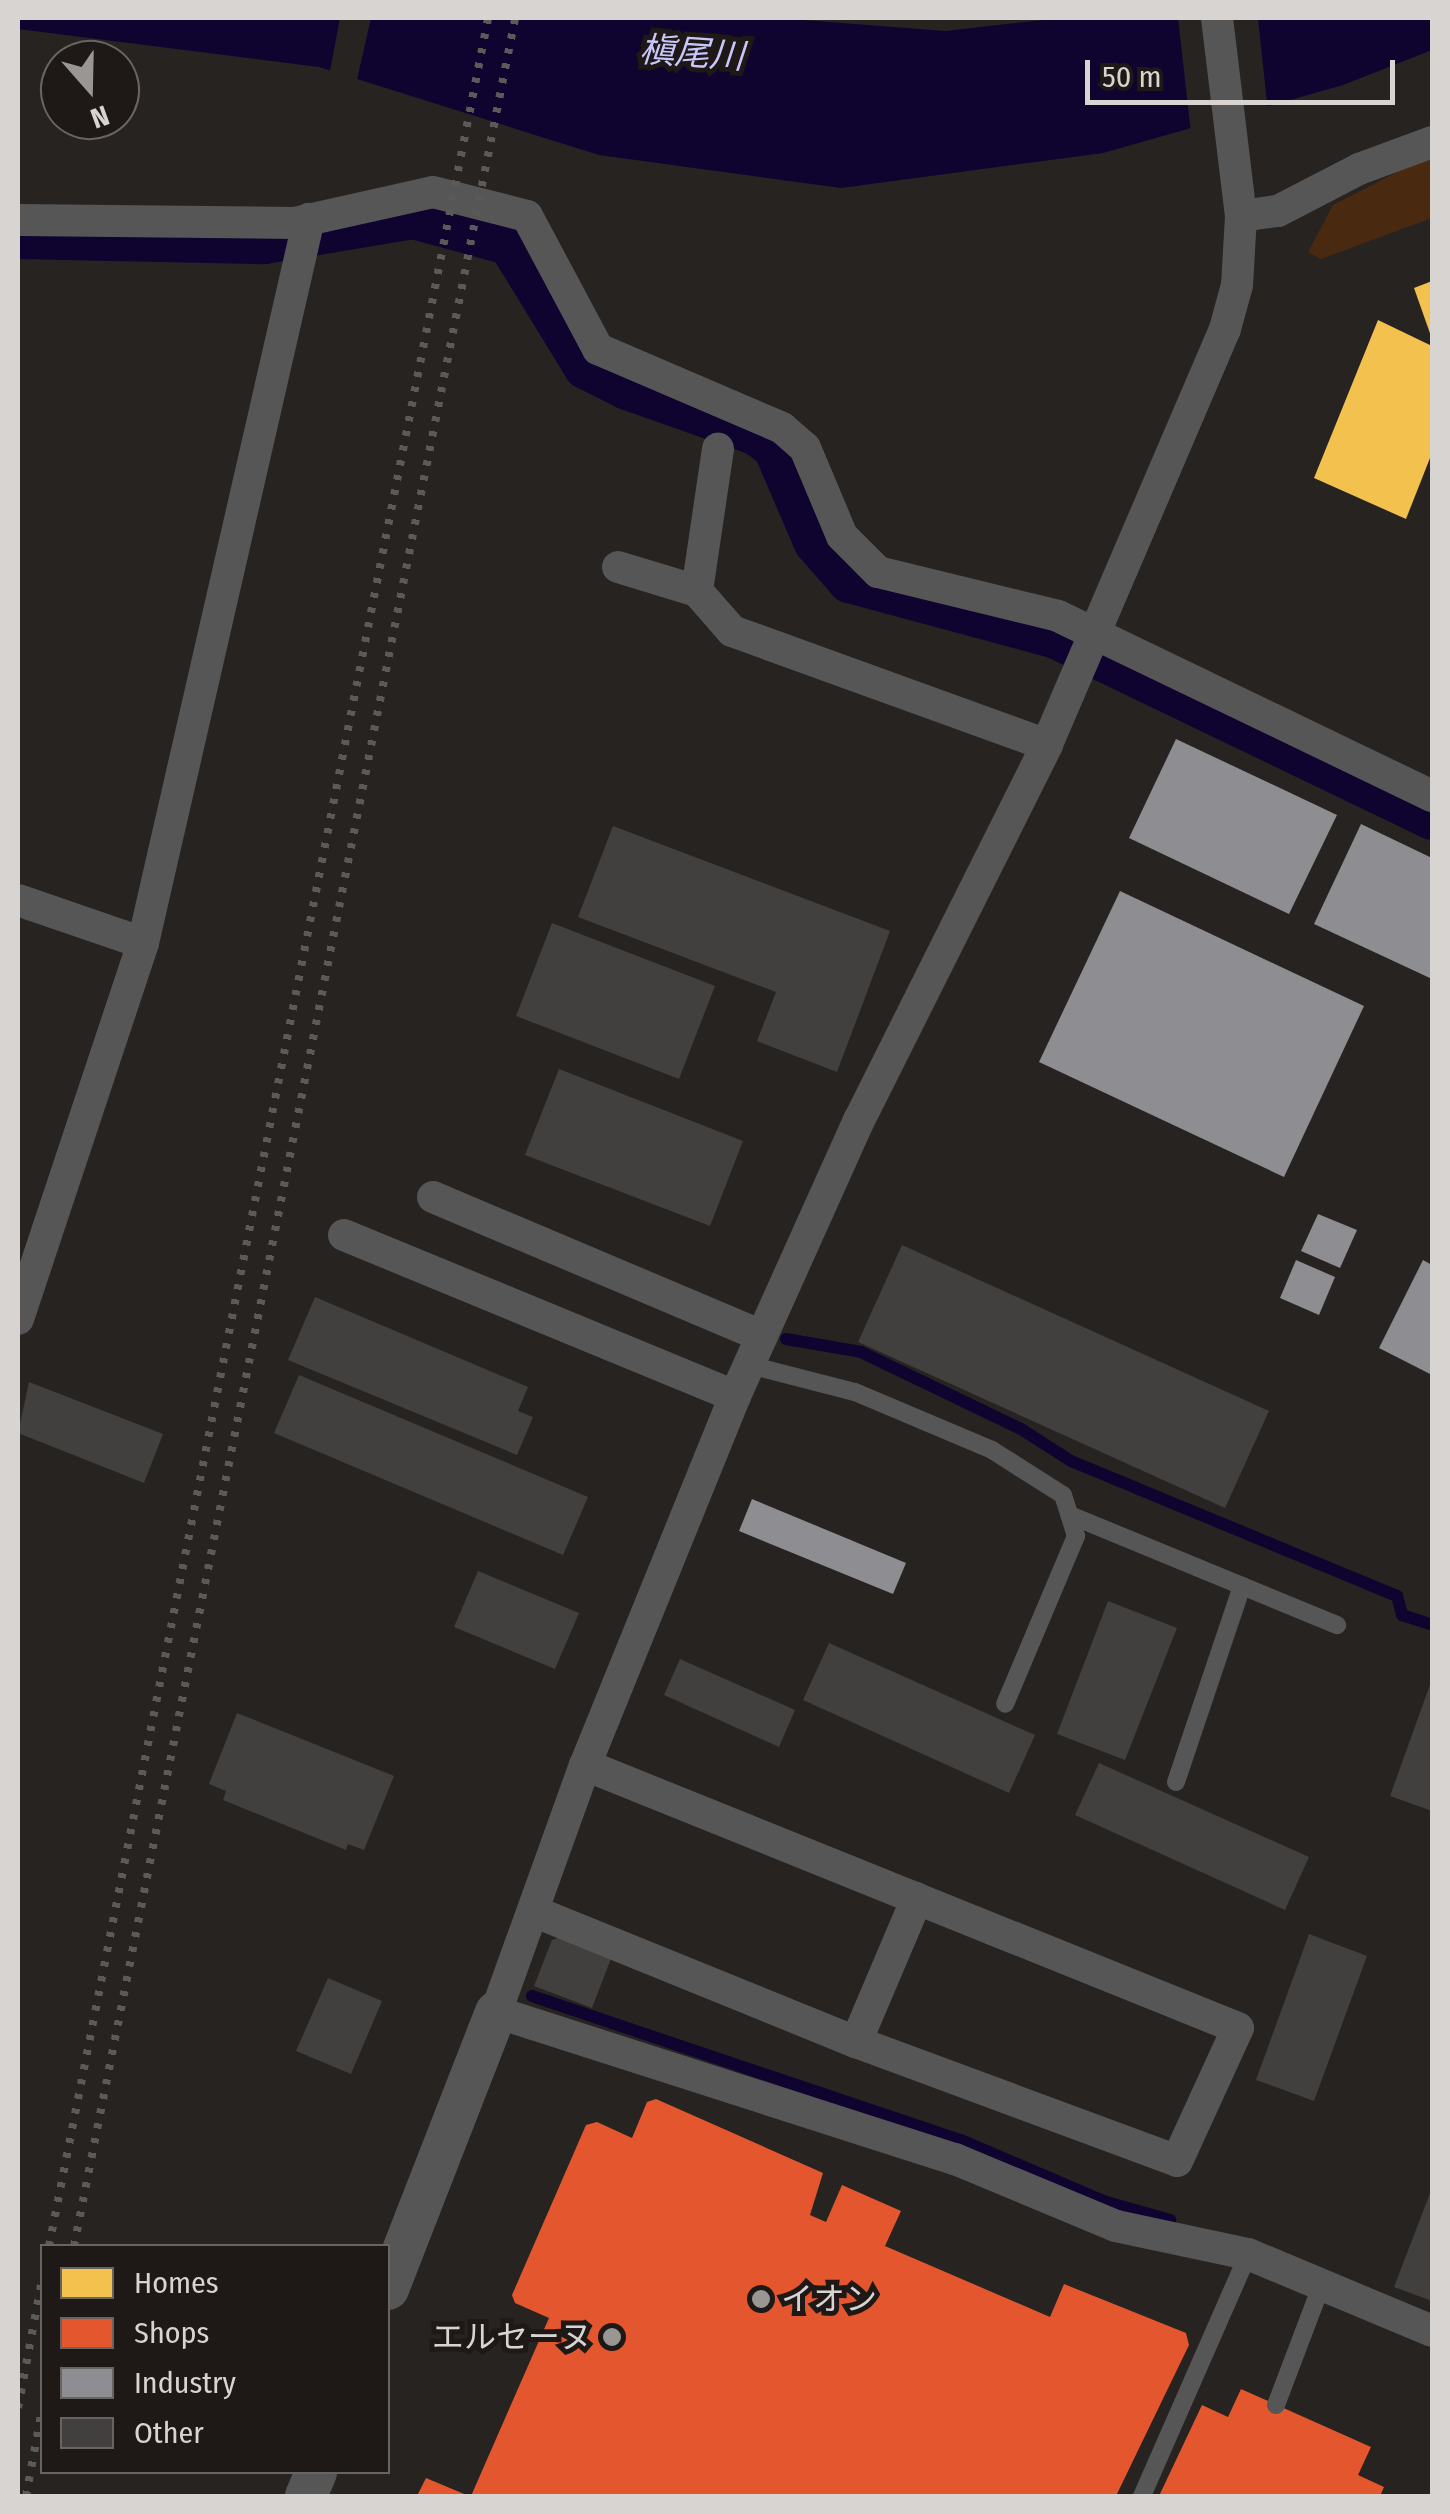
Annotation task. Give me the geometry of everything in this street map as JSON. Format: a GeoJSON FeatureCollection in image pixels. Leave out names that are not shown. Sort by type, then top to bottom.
{"type":"FeatureCollection","features":[{"type":"Feature","properties":{"kind":"street"},"geometry":{"type":"LineString","coordinates":[[390,2285],[534,1911],[585,1765],[735,1396],[859,1120],[1096,639],[1225,329],[1237,285],[1240,207],[1217,18]]}},
{"type":"Feature","properties":{"kind":"street"},"geometry":{"type":"LineString","coordinates":[[1240,207],[1278,211],[1360,169],[1432,142]]}},
{"type":"Feature","properties":{"kind":"street"},"geometry":{"type":"LineString","coordinates":[[18,220],[305,234],[433,192],[528,216],[598,349],[782,428],[805,448],[842,536],[878,572],[1058,616],[1096,639],[1432,796]]}},
{"type":"Feature","properties":{"kind":"street"},"geometry":{"type":"LineString","coordinates":[[18,1319],[143,943],[305,234]]}},
{"type":"Feature","properties":{"kind":"street"},"geometry":{"type":"LineString","coordinates":[[698,592],[718,449]]}},
{"type":"Feature","properties":{"kind":"street"},"geometry":{"type":"LineString","coordinates":[[618,567],[698,592],[732,631],[1047,745]]}},
{"type":"Feature","properties":{"kind":"street"},"geometry":{"type":"LineString","coordinates":[[18,900],[143,943]]}},
{"type":"Feature","properties":{"kind":"street"},"geometry":{"type":"LineString","coordinates":[[433,1197],[756,1350]]}},
{"type":"Feature","properties":{"kind":"street"},"geometry":{"type":"LineString","coordinates":[[344,1235],[735,1396]]}},
{"type":"Feature","properties":{"kind":"street"},"geometry":{"type":"LineString","coordinates":[[534,1911],[856,2042],[1178,2161],[1238,2028],[585,1765]]}},
{"type":"Feature","properties":{"kind":"street"},"geometry":{"type":"LineString","coordinates":[[856,2042],[917,1898]]}},
{"type":"Feature","properties":{"kind":"street"},"geometry":{"type":"LineString","coordinates":[[496,2012],[955,2160],[1116,2226],[1248,2254],[1432,2331]]}},
{"type":"Feature","properties":{"kind":"lane"},"geometry":{"type":"LineString","coordinates":[[756,1350],[992,1450],[1063,1495],[1076,1536],[1004,1704]]}},
{"type":"Feature","properties":{"kind":"lane"},"geometry":{"type":"LineString","coordinates":[[1070,1515],[1337,1625]]}},
{"type":"Feature","properties":{"kind":"lane"},"geometry":{"type":"LineString","coordinates":[[1176,1782],[1242,1586]]}},
{"type":"Feature","properties":{"kind":"lane"},"geometry":{"type":"LineString","coordinates":[[1142,2496],[1248,2254]]}},
{"type":"Feature","properties":{"kind":"lane"},"geometry":{"type":"LineString","coordinates":[[1276,2405],[1322,2284]]}},
{"type":"Feature","properties":{"kind":"shaded area"},"geometry":{"type":"Polygon","coordinates":[[[1432,154],[1432,218],[1321,259],[1308,252],[1333,205],[1432,154]]]}},
{"type":"Feature","properties":{"kind":"water","name":"槇尾川"},"geometry":{"type":"Polygon","coordinates":[[[18,18],[777,18],[945,31],[1061,18],[1432,18],[1432,50],[1343,85],[1103,153],[841,188],[599,155],[319,67],[140,44],[140,40],[105,40],[18,29],[18,18]]]}},
{"type":"Feature","properties":{"kind":"pier"},"geometry":{"type":"Polygon","coordinates":[[[340,18],[371,18],[356,84],[329,76],[340,18]]]}},
{"type":"Feature","properties":{"kind":"pier"},"geometry":{"type":"Polygon","coordinates":[[[1178,18],[1258,18],[1268,112],[1191,134],[1178,18]]]}},
{"type":"Feature","properties":{"kind":"building: Homes"},"geometry":{"type":"Polygon","coordinates":[[[1432,281],[1432,339],[1414,288],[1432,281]]]}},
{"type":"Feature","properties":{"kind":"building: Homes"},"geometry":{"type":"Polygon","coordinates":[[[1378,320],[1432,346],[1432,453],[1406,519],[1314,478],[1378,320]]]}},
{"type":"Feature","properties":{"kind":"building: Shops","name":"イオン"},"geometry":{"type":"Polygon","coordinates":[[[656,2099],[823,2173],[810,2215],[826,2222],[842,2185],[901,2211],[885,2246],[1050,2317],[1064,2284],[1186,2333],[1189,2345],[1116,2496],[471,2496],[549,2318],[515,2303],[512,2295],[586,2125],[597,2122],[632,2138],[647,2102],[656,2099]]]}},
{"type":"Feature","properties":{"kind":"building: Shops"},"geometry":{"type":"Polygon","coordinates":[[[1241,2389],[1371,2447],[1358,2475],[1384,2487],[1380,2496],[1159,2496],[1202,2405],[1228,2417],[1241,2389]]]}},
{"type":"Feature","properties":{"kind":"building: Shops"},"geometry":{"type":"Polygon","coordinates":[[[426,2478],[469,2496],[417,2496],[426,2478]]]}},
{"type":"Feature","properties":{"kind":"building: Industry"},"geometry":{"type":"Polygon","coordinates":[[[1176,739],[1337,815],[1289,914],[1129,838],[1176,739]]]}},
{"type":"Feature","properties":{"kind":"building: Industry"},"geometry":{"type":"Polygon","coordinates":[[[1361,824],[1432,858],[1432,979],[1314,924],[1361,824]]]}},
{"type":"Feature","properties":{"kind":"building: Industry"},"geometry":{"type":"Polygon","coordinates":[[[1120,891],[1364,1006],[1284,1177],[1039,1062],[1120,891]]]}},
{"type":"Feature","properties":{"kind":"building: Industry"},"geometry":{"type":"Polygon","coordinates":[[[1318,1214],[1357,1230],[1340,1268],[1301,1251],[1318,1214]]]}},
{"type":"Feature","properties":{"kind":"building: Industry"},"geometry":{"type":"Polygon","coordinates":[[[1296,1260],[1335,1277],[1319,1315],[1280,1298],[1296,1260]]]}},
{"type":"Feature","properties":{"kind":"building: Industry"},"geometry":{"type":"Polygon","coordinates":[[[1423,1260],[1432,1265],[1432,1375],[1379,1348],[1423,1260]]]}},
{"type":"Feature","properties":{"kind":"building: Industry"},"geometry":{"type":"Polygon","coordinates":[[[752,1499],[906,1563],[893,1594],[739,1531],[752,1499]]]}},
{"type":"Feature","properties":{"kind":"building: Other"},"geometry":{"type":"Polygon","coordinates":[[[613,826],[890,931],[837,1072],[757,1041],[776,992],[578,917],[613,826]]]}},
{"type":"Feature","properties":{"kind":"building: Other"},"geometry":{"type":"Polygon","coordinates":[[[552,923],[715,986],[679,1079],[516,1016],[552,923]]]}},
{"type":"Feature","properties":{"kind":"building: Other"},"geometry":{"type":"Polygon","coordinates":[[[559,1069],[743,1141],[710,1226],[525,1155],[559,1069]]]}},
{"type":"Feature","properties":{"kind":"building: Other"},"geometry":{"type":"Polygon","coordinates":[[[902,1245],[1269,1411],[1225,1508],[858,1342],[902,1245]]]}},
{"type":"Feature","properties":{"kind":"building: Other"},"geometry":{"type":"Polygon","coordinates":[[[315,1297],[528,1387],[518,1411],[533,1417],[517,1455],[288,1360],[315,1297]]]}},
{"type":"Feature","properties":{"kind":"building: Other"},"geometry":{"type":"Polygon","coordinates":[[[299,1375],[588,1497],[563,1555],[274,1433],[299,1375]]]}},
{"type":"Feature","properties":{"kind":"building: Other"},"geometry":{"type":"Polygon","coordinates":[[[29,1382],[163,1434],[144,1483],[18,1433],[29,1382]]]}},
{"type":"Feature","properties":{"kind":"building: Other"},"geometry":{"type":"Polygon","coordinates":[[[478,1571],[579,1613],[555,1669],[454,1627],[478,1571]]]}},
{"type":"Feature","properties":{"kind":"building: Other"},"geometry":{"type":"Polygon","coordinates":[[[1108,1601],[1177,1628],[1125,1760],[1057,1734],[1108,1601]]]}},
{"type":"Feature","properties":{"kind":"building: Other"},"geometry":{"type":"Polygon","coordinates":[[[829,1643],[1035,1735],[1009,1793],[803,1700],[829,1643]]]}},
{"type":"Feature","properties":{"kind":"building: Other"},"geometry":{"type":"Polygon","coordinates":[[[680,1659],[795,1710],[779,1747],[664,1695],[680,1659]]]}},
{"type":"Feature","properties":{"kind":"building: Other"},"geometry":{"type":"Polygon","coordinates":[[[1432,1679],[1432,1811],[1390,1796],[1432,1679]]]}},
{"type":"Feature","properties":{"kind":"building: Other"},"geometry":{"type":"Polygon","coordinates":[[[237,1713],[394,1776],[364,1850],[348,1844],[346,1850],[223,1800],[226,1791],[209,1784],[237,1713]]]}},
{"type":"Feature","properties":{"kind":"building: Other"},"geometry":{"type":"Polygon","coordinates":[[[1099,1763],[1309,1857],[1285,1910],[1075,1815],[1099,1763]]]}},
{"type":"Feature","properties":{"kind":"building: Other"},"geometry":{"type":"Polygon","coordinates":[[[1309,1934],[1367,1956],[1314,2101],[1256,2080],[1309,1934]]]}},
{"type":"Feature","properties":{"kind":"building: Other"},"geometry":{"type":"Polygon","coordinates":[[[561,1937],[612,1956],[592,2008],[534,1986],[552,1940],[561,1937]]]}},
{"type":"Feature","properties":{"kind":"building: Other"},"geometry":{"type":"Polygon","coordinates":[[[328,1978],[382,2001],[351,2074],[296,2051],[328,1978]]]}},
{"type":"Feature","properties":{"kind":"building: Other"},"geometry":{"type":"Polygon","coordinates":[[[1432,2188],[1432,2301],[1394,2287],[1432,2188]]]}},
{"type":"Feature","properties":{"kind":"waterway"},"geometry":{"type":"LineString","coordinates":[[18,238],[264,243],[413,218],[509,244],[585,368],[627,389],[755,434],[774,448],[815,543],[849,582],[1056,638],[1432,819]]}},
{"type":"Feature","properties":{"kind":"waterway"},"geometry":{"type":"LineString","coordinates":[[786,1339],[861,1352],[1021,1429],[1071,1461],[1397,1596],[1402,1615],[1432,1625]]}},
{"type":"Feature","properties":{"kind":"waterway"},"geometry":{"type":"LineString","coordinates":[[532,1996],[961,2140],[1103,2201],[1170,2220]]}},
{"type":"Feature","properties":{"kind":"railway"},"geometry":{"type":"LineString","coordinates":[[49,2244],[488,18]]}},
{"type":"Feature","properties":{"kind":"railway"},"geometry":{"type":"LineString","coordinates":[[74,2244],[515,18]]}},
{"type":"Feature","properties":{"kind":"railway"},"geometry":{"type":"LineString","coordinates":[[18,2408],[40,2291]]}},
{"type":"Feature","properties":{"kind":"railway"},"geometry":{"type":"LineString","coordinates":[[26,2496],[40,2421]]}},
{"type":"Feature","properties":{"kind":"place","name":"イオン"},"geometry":{"type":"Point","coordinates":[761,2299]}},
{"type":"Feature","properties":{"kind":"place","name":"エルセーヌ"},"geometry":{"type":"Point","coordinates":[612,2337]}}]}
